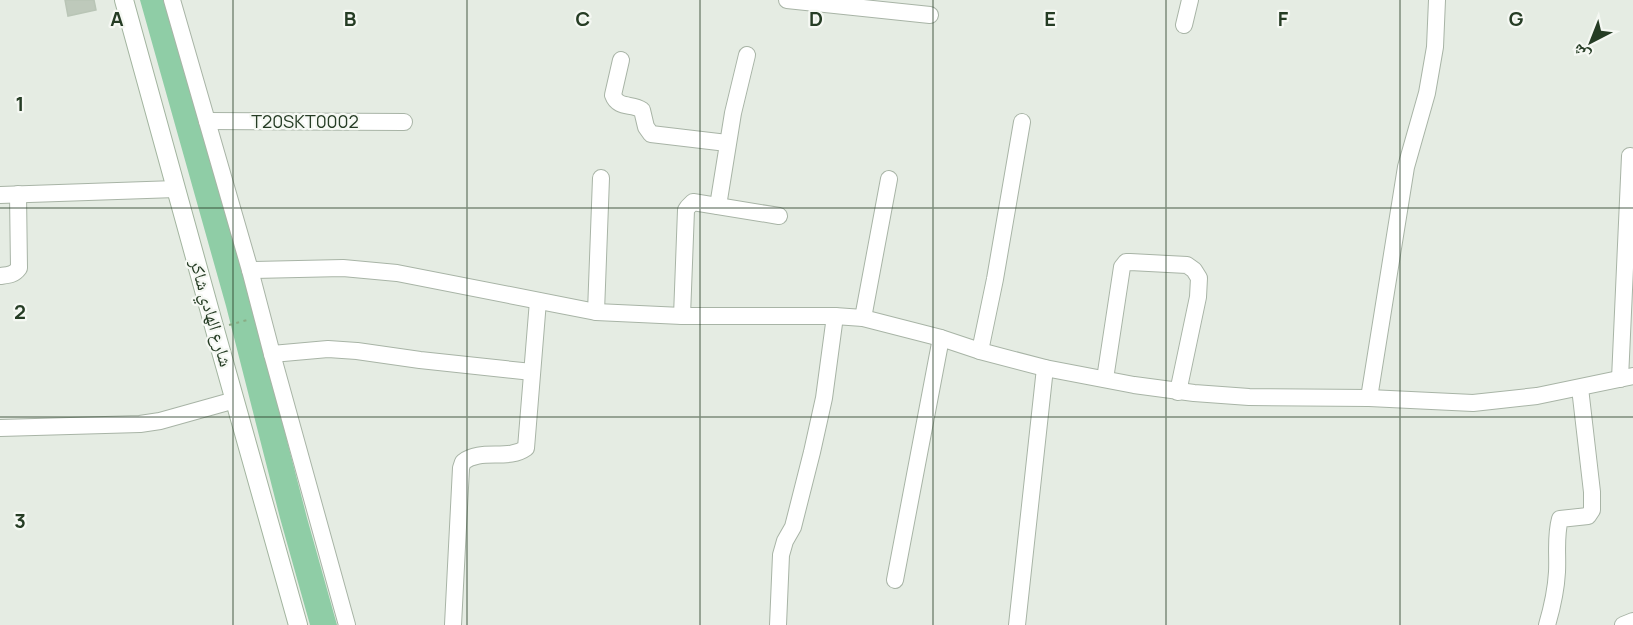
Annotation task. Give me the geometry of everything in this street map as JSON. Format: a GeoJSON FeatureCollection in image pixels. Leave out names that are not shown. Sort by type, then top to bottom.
{"type":"FeatureCollection","features":[{"type":"Feature","properties":{"kind":"main road","name":"شارع الهادي شاكر"},"geometry":{"type":"LineString","coordinates":[[124,0],[298,625]]}},
{"type":"Feature","properties":{"kind":"street"},"geometry":{"type":"LineString","coordinates":[[172,0],[250,270],[347,625]]}},
{"type":"Feature","properties":{"kind":"street"},"geometry":{"type":"LineString","coordinates":[[787,0],[930,15]]}},
{"type":"Feature","properties":{"kind":"street"},"geometry":{"type":"LineString","coordinates":[[1184,25],[1190,0]]}},
{"type":"Feature","properties":{"kind":"street"},"geometry":{"type":"LineString","coordinates":[[1370,398],[1406,167],[1427,93],[1435,47],[1437,0]]}},
{"type":"Feature","properties":{"kind":"street"},"geometry":{"type":"LineString","coordinates":[[718,206],[732,113],[747,55]]}},
{"type":"Feature","properties":{"kind":"street"},"geometry":{"type":"LineString","coordinates":[[621,60],[614,99],[621,105],[637,106],[642,110],[646,128],[651,134],[727,143]]}},
{"type":"Feature","properties":{"kind":"street","name":"T20SKT0002"},"geometry":{"type":"LineString","coordinates":[[207,121],[404,122]]}},
{"type":"Feature","properties":{"kind":"street"},"geometry":{"type":"LineString","coordinates":[[981,351],[1022,122]]}},
{"type":"Feature","properties":{"kind":"street"},"geometry":{"type":"LineString","coordinates":[[250,270],[343,268],[397,273],[596,312],[682,316],[863,318],[1045,368],[1178,392],[1249,397],[1370,398],[1473,403],[1537,396],[1626,377],[1630,156]]}},
{"type":"Feature","properties":{"kind":"street"},"geometry":{"type":"LineString","coordinates":[[596,312],[601,178]]}},
{"type":"Feature","properties":{"kind":"street"},"geometry":{"type":"LineString","coordinates":[[863,318],[890,178]]}},
{"type":"Feature","properties":{"kind":"street"},"geometry":{"type":"LineString","coordinates":[[0,195],[176,189]]}},
{"type":"Feature","properties":{"kind":"street"},"geometry":{"type":"LineString","coordinates":[[0,276],[16,272],[20,263],[18,194]]}},
{"type":"Feature","properties":{"kind":"street"},"geometry":{"type":"LineString","coordinates":[[682,316],[686,210],[693,202],[779,216]]}},
{"type":"Feature","properties":{"kind":"street"},"geometry":{"type":"LineString","coordinates":[[1105,380],[1122,267],[1126,262],[1187,265],[1199,278],[1198,297],[1178,392]]}},
{"type":"Feature","properties":{"kind":"street"},"geometry":{"type":"LineString","coordinates":[[453,625],[461,468],[463,462],[472,456],[518,452],[526,448],[538,302]]}},
{"type":"Feature","properties":{"kind":"street"},"geometry":{"type":"LineString","coordinates":[[778,625],[782,555],[785,541],[793,527],[824,398],[835,316]]}},
{"type":"Feature","properties":{"kind":"street"},"geometry":{"type":"LineString","coordinates":[[895,580],[941,338]]}},
{"type":"Feature","properties":{"kind":"street"},"geometry":{"type":"LineString","coordinates":[[272,354],[328,349],[357,351],[532,372]]}},
{"type":"Feature","properties":{"kind":"street"},"geometry":{"type":"LineString","coordinates":[[1017,625],[1045,368]]}},
{"type":"Feature","properties":{"kind":"street"},"geometry":{"type":"LineString","coordinates":[[1547,625],[1557,573],[1557,529],[1560,519],[1588,516],[1592,510],[1591,480],[1580,388]]}},
{"type":"Feature","properties":{"kind":"street"},"geometry":{"type":"LineString","coordinates":[[0,428],[140,424],[160,421],[235,400]]}},
{"type":"Feature","properties":{"kind":"street"},"geometry":{"type":"LineString","coordinates":[[1623,625],[1633,621]]}},
{"type":"Feature","properties":{"kind":"path"},"geometry":{"type":"LineString","coordinates":[[215,330],[261,316]]}},
{"type":"Feature","properties":{"kind":"shaded area"},"geometry":{"type":"Polygon","coordinates":[[[140,0],[168,0],[337,625],[310,625],[226,306],[140,0]]]}},
{"type":"Feature","properties":{"kind":"building"},"geometry":{"type":"Polygon","coordinates":[[[65,0],[94,0],[96,10],[68,16],[65,0]]]}}]}
